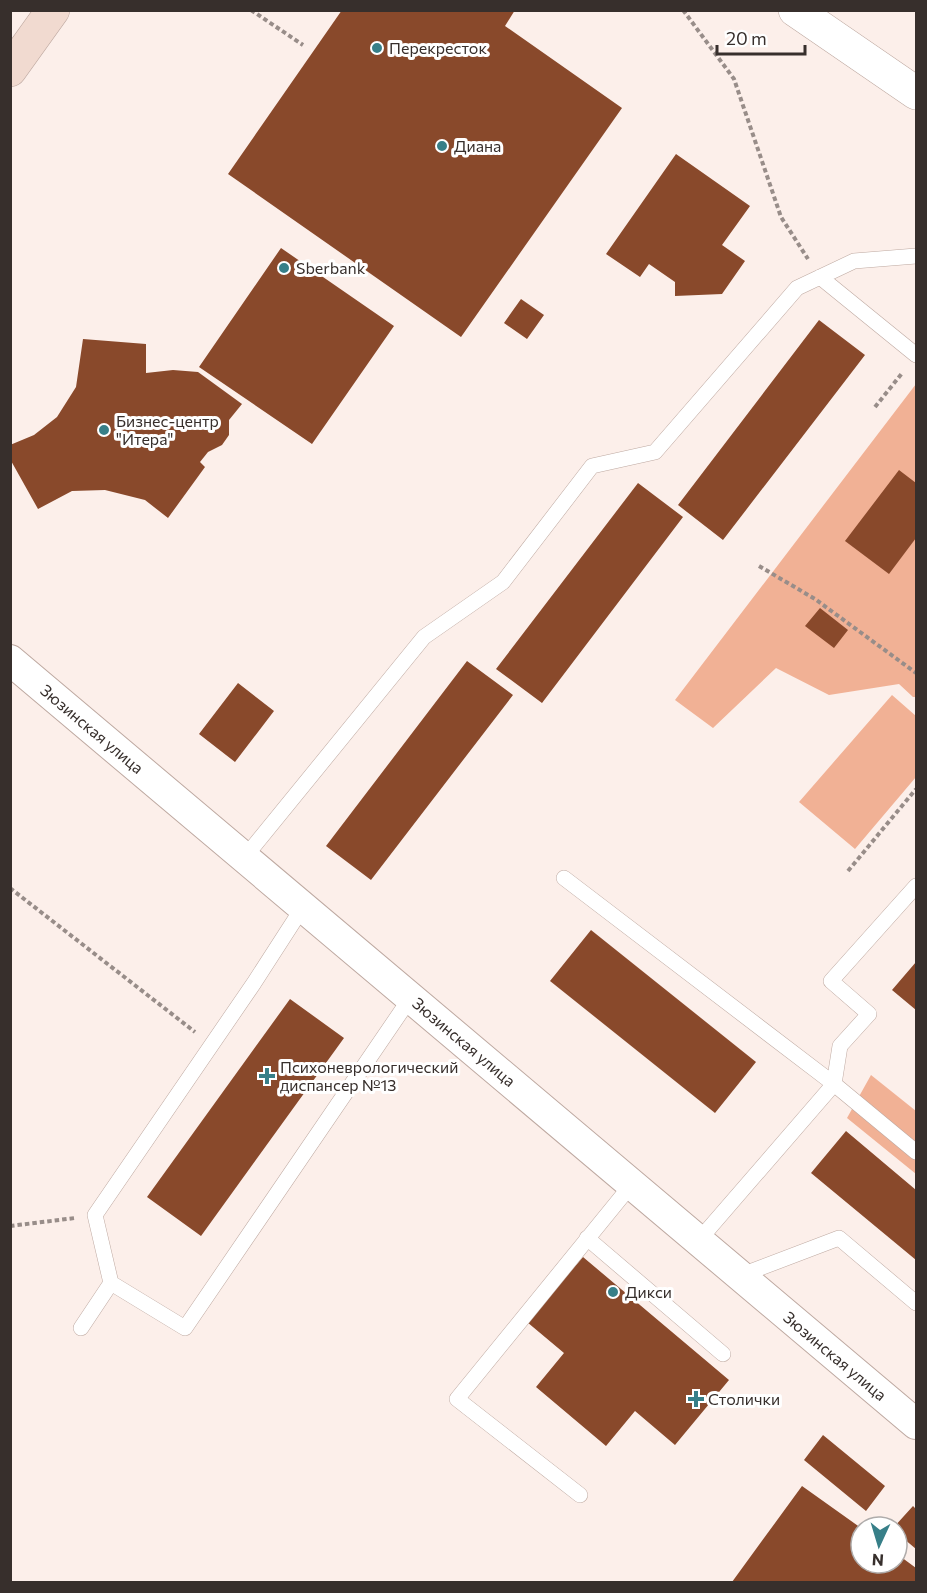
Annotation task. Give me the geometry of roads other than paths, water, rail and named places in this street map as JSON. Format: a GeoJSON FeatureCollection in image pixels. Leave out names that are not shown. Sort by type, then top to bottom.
{"type":"FeatureCollection","features":[{"type":"Feature","properties":{"kind":"main road"},"geometry":{"type":"LineString","coordinates":[[10,70],[52,10]]}},
{"type":"Feature","properties":{"kind":"street"},"geometry":{"type":"LineString","coordinates":[[795,10],[916,93]]}},
{"type":"Feature","properties":{"kind":"street","name":"Зюзинская улица"},"geometry":{"type":"LineString","coordinates":[[10,660],[916,1424]]}},
{"type":"Feature","properties":{"kind":"lane"},"geometry":{"type":"LineString","coordinates":[[245,857],[424,637],[503,582],[592,466],[655,452],[797,288],[854,261],[916,256]]}},
{"type":"Feature","properties":{"kind":"lane"},"geometry":{"type":"LineString","coordinates":[[820,277],[913,360]]}},
{"type":"Feature","properties":{"kind":"lane"},"geometry":{"type":"LineString","coordinates":[[564,878],[834,1084],[916,1152]]}},
{"type":"Feature","properties":{"kind":"lane"},"geometry":{"type":"LineString","coordinates":[[699,1240],[834,1084],[840,1046],[869,1014],[831,981],[916,886]]}},
{"type":"Feature","properties":{"kind":"lane"},"geometry":{"type":"LineString","coordinates":[[303,907],[212,1045],[95,1215],[111,1283],[185,1328],[411,997]]}},
{"type":"Feature","properties":{"kind":"lane"},"geometry":{"type":"LineString","coordinates":[[580,1495],[457,1399],[632,1184]]}},
{"type":"Feature","properties":{"kind":"lane"},"geometry":{"type":"LineString","coordinates":[[587,1238],[723,1354]]}},
{"type":"Feature","properties":{"kind":"lane"},"geometry":{"type":"LineString","coordinates":[[739,1275],[839,1238],[916,1303]]}},
{"type":"Feature","properties":{"kind":"lane"},"geometry":{"type":"LineString","coordinates":[[81,1328],[111,1283]]}},
{"type":"Feature","properties":{"kind":"place","name":"Перекресток"},"geometry":{"type":"Point","coordinates":[377,48]}},
{"type":"Feature","properties":{"kind":"place","name":"Диана"},"geometry":{"type":"Point","coordinates":[442,146]}},
{"type":"Feature","properties":{"kind":"place","name":"Sberbank"},"geometry":{"type":"Point","coordinates":[284,268]}},
{"type":"Feature","properties":{"kind":"place","name":"Бизнес-центр \"Итера\""},"geometry":{"type":"Point","coordinates":[104,430]}},
{"type":"Feature","properties":{"kind":"place","name":"Психоневрологический диспансер №13"},"geometry":{"type":"Point","coordinates":[267,1076]}},
{"type":"Feature","properties":{"kind":"place","name":"Дикси"},"geometry":{"type":"Point","coordinates":[613,1292]}},
{"type":"Feature","properties":{"kind":"place","name":"Столички"},"geometry":{"type":"Point","coordinates":[696,1399]}}]}
